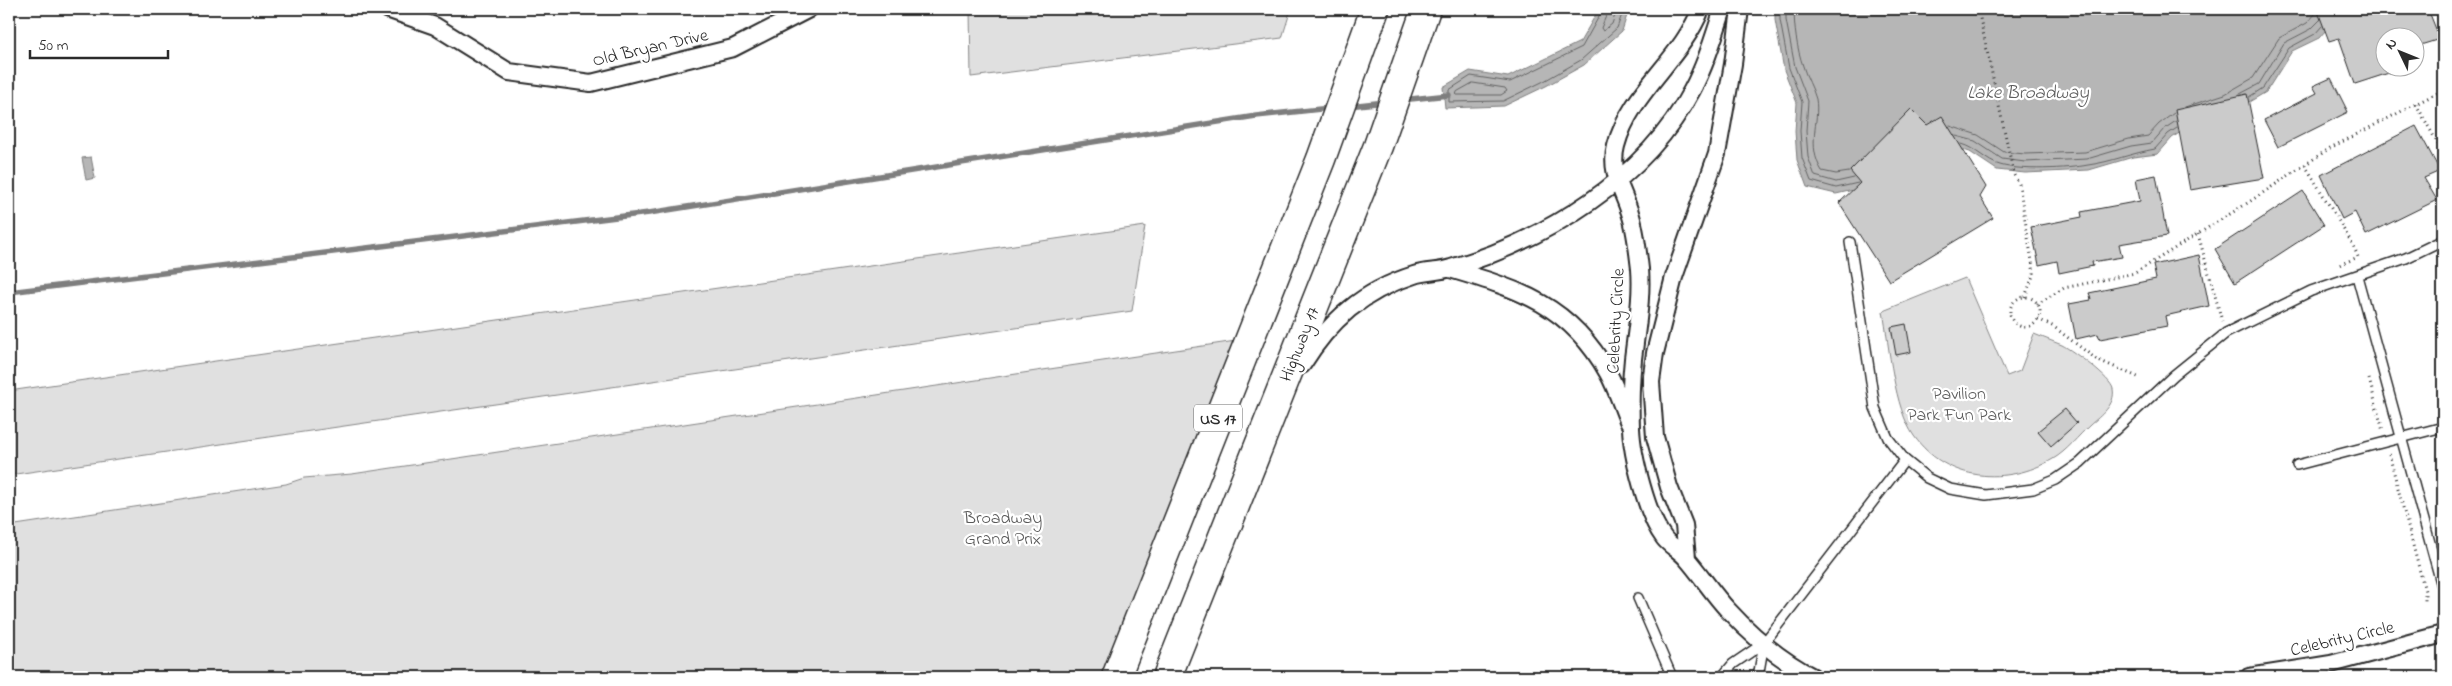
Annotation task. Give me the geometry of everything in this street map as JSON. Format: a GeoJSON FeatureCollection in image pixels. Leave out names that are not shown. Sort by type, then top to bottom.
{"type":"FeatureCollection","features":[{"type":"Feature","properties":{"kind":"highway","name":"US 17"},"geometry":{"type":"LineString","coordinates":[[1116,677],[1321,159],[1375,9]]}},
{"type":"Feature","properties":{"kind":"highway","name":"Highway 17"},"geometry":{"type":"LineString","coordinates":[[1167,677],[1378,146],[1426,9]]}},
{"type":"Feature","properties":{"kind":"street","name":"Old Bryan Drive"},"geometry":{"type":"LineString","coordinates":[[387,9],[435,26],[509,72],[591,82],[734,48],[809,9]]}},
{"type":"Feature","properties":{"kind":"street","name":"Celebrity Circle"},"geometry":{"type":"LineString","coordinates":[[1701,9],[1695,24],[1681,46],[1632,108],[1621,126],[1613,167],[1631,216],[1640,271],[1640,307],[1634,346],[1631,428],[1639,478],[1649,506],[1664,538],[1687,558],[1728,610],[1764,643],[1813,677]]}},
{"type":"Feature","properties":{"kind":"street"},"geometry":{"type":"LineString","coordinates":[[1273,411],[1312,348],[1336,318],[1378,289],[1415,275],[1450,269],[1515,245],[1574,213],[1635,166],[1657,142],[1692,92],[1705,65],[1723,9]]}},
{"type":"Feature","properties":{"kind":"street"},"geometry":{"type":"LineString","coordinates":[[1687,558],[1684,524],[1669,486],[1655,437],[1651,382],[1655,353],[1674,277],[1717,154],[1733,64],[1740,9]]}},
{"type":"Feature","properties":{"kind":"street"},"geometry":{"type":"LineString","coordinates":[[1450,269],[1510,287],[1546,305],[1576,329],[1593,348],[1610,375],[1631,428]]}},
{"type":"Feature","properties":{"kind":"street","name":"Celebrity Circle"},"geometry":{"type":"LineString","coordinates":[[2249,677],[2331,664],[2443,634]]}},
{"type":"Feature","properties":{"kind":"lane"},"geometry":{"type":"LineString","coordinates":[[1850,242],[1875,408],[1888,438],[1905,460],[1927,478],[1950,489],[1986,495],[2033,489],[2055,480],[2080,463],[2174,375],[2226,333],[2311,291],[2406,258],[2443,240]]}},
{"type":"Feature","properties":{"kind":"lane"},"geometry":{"type":"LineString","coordinates":[[2357,276],[2400,438],[2438,563],[2443,590]]}},
{"type":"Feature","properties":{"kind":"lane"},"geometry":{"type":"LineString","coordinates":[[2297,464],[2443,427]]}},
{"type":"Feature","properties":{"kind":"lane"},"geometry":{"type":"LineString","coordinates":[[1722,677],[1732,664],[1764,643],[1905,460]]}},
{"type":"Feature","properties":{"kind":"lane"},"geometry":{"type":"LineString","coordinates":[[1638,598],[1672,677]]}},
{"type":"Feature","properties":{"kind":"lane"},"geometry":{"type":"LineString","coordinates":[[1758,677],[1764,643]]}},
{"type":"Feature","properties":{"kind":"path"},"geometry":{"type":"LineString","coordinates":[[1978,9],[2014,175],[2019,184],[2034,273],[2025,297],[2012,303],[2010,318],[2021,327],[2031,326],[2038,319],[2040,311],[2037,304],[2025,297]]}},
{"type":"Feature","properties":{"kind":"path"},"geometry":{"type":"LineString","coordinates":[[2037,304],[2064,288],[2135,273],[2330,148],[2443,90]]}},
{"type":"Feature","properties":{"kind":"path"},"geometry":{"type":"LineString","coordinates":[[2416,104],[2443,153]]}},
{"type":"Feature","properties":{"kind":"path"},"geometry":{"type":"LineString","coordinates":[[2198,234],[2226,333]]}},
{"type":"Feature","properties":{"kind":"path"},"geometry":{"type":"LineString","coordinates":[[2038,319],[2054,327],[2096,359],[2140,378]]}},
{"type":"Feature","properties":{"kind":"green space"},"geometry":{"type":"Polygon","coordinates":[[[970,9],[1291,9],[1282,38],[971,77],[970,9]]]}},
{"type":"Feature","properties":{"kind":"green space"},"geometry":{"type":"Polygon","coordinates":[[[1145,226],[1132,311],[9,475],[9,391],[1145,226]]]}},
{"type":"Feature","properties":{"kind":"green space","name":"Pavilion Park Fun Park"},"geometry":{"type":"Polygon","coordinates":[[[1965,278],[2007,376],[2020,371],[2034,334],[2062,345],[2074,353],[2099,372],[2111,384],[2113,389],[2110,405],[2102,414],[2063,452],[2035,468],[1998,476],[1960,471],[1943,463],[1928,451],[1914,436],[1907,424],[1893,376],[1883,311],[1965,278]]]}},
{"type":"Feature","properties":{"kind":"green space","name":"Broadway Grand Prix"},"geometry":{"type":"Polygon","coordinates":[[[1249,339],[1100,677],[9,677],[9,526],[286,484],[304,478],[352,474],[1249,339]]]}},
{"type":"Feature","properties":{"kind":"water"},"geometry":{"type":"Polygon","coordinates":[[[1599,9],[1629,9],[1622,31],[1584,65],[1504,106],[1445,108],[1443,87],[1470,71],[1508,77],[1580,42],[1599,9]]]}},
{"type":"Feature","properties":{"kind":"water","name":"Lake Broadway"},"geometry":{"type":"Polygon","coordinates":[[[1775,9],[2350,9],[2339,15],[2319,38],[2292,51],[2266,92],[2232,112],[2195,122],[2172,138],[2158,154],[2133,157],[2089,170],[2025,173],[1997,170],[1970,152],[1934,141],[1858,189],[1836,194],[1807,187],[1797,160],[1795,131],[1797,103],[1784,70],[1775,20],[1775,9]]]}},
{"type":"Feature","properties":{"kind":"water"},"geometry":{"type":"Polygon","coordinates":[[[91,157],[95,178],[86,180],[82,158],[91,157]]]}},
{"type":"Feature","properties":{"kind":"building"},"geometry":{"type":"Polygon","coordinates":[[[2317,9],[2428,9],[2440,39],[2424,44],[2424,28],[2374,28],[2374,78],[2355,84],[2339,38],[2329,41],[2317,9]]]}},
{"type":"Feature","properties":{"kind":"building"},"geometry":{"type":"Polygon","coordinates":[[[2331,78],[2348,112],[2278,147],[2264,120],[2317,93],[2313,86],[2331,78]]]}},
{"type":"Feature","properties":{"kind":"building"},"geometry":{"type":"Polygon","coordinates":[[[2247,94],[2264,178],[2190,190],[2175,110],[2247,94]]]}},
{"type":"Feature","properties":{"kind":"building"},"geometry":{"type":"Polygon","coordinates":[[[1911,109],[1927,125],[1942,116],[1986,187],[1980,197],[1993,218],[1889,281],[1839,203],[1860,183],[1850,171],[1911,109]]]}},
{"type":"Feature","properties":{"kind":"building"},"geometry":{"type":"Polygon","coordinates":[[[2416,126],[2440,171],[2424,178],[2437,200],[2366,235],[2355,212],[2342,219],[2321,175],[2416,126]]]}},
{"type":"Feature","properties":{"kind":"building"},"geometry":{"type":"Polygon","coordinates":[[[2156,175],[2167,236],[2119,244],[2122,257],[2092,262],[2093,266],[2059,273],[2057,261],[2039,265],[2031,227],[2082,217],[2081,212],[2140,201],[2136,179],[2156,175]]]}},
{"type":"Feature","properties":{"kind":"building"},"geometry":{"type":"Polygon","coordinates":[[[2303,191],[2324,225],[2235,283],[2215,249],[2303,191]]]}},
{"type":"Feature","properties":{"kind":"building"},"geometry":{"type":"Polygon","coordinates":[[[2199,255],[2209,306],[2165,316],[2167,326],[2100,339],[2098,334],[2076,339],[2069,304],[2091,300],[2089,293],[2156,279],[2153,265],[2199,255]]]}},
{"type":"Feature","properties":{"kind":"building"},"geometry":{"type":"Polygon","coordinates":[[[1906,324],[1911,352],[1896,355],[1891,327],[1906,324]]]}},
{"type":"Feature","properties":{"kind":"building"},"geometry":{"type":"Polygon","coordinates":[[[2065,409],[2077,423],[2051,446],[2038,431],[2065,409]]]}},
{"type":"Feature","properties":{"kind":"waterway"},"geometry":{"type":"LineString","coordinates":[[1401,100],[1449,95]]}},
{"type":"Feature","properties":{"kind":"waterway"},"geometry":{"type":"LineString","coordinates":[[1349,106],[1385,102]]}},
{"type":"Feature","properties":{"kind":"waterway"},"geometry":{"type":"LineString","coordinates":[[9,292],[649,213],[1256,116],[1330,108]]}}]}
